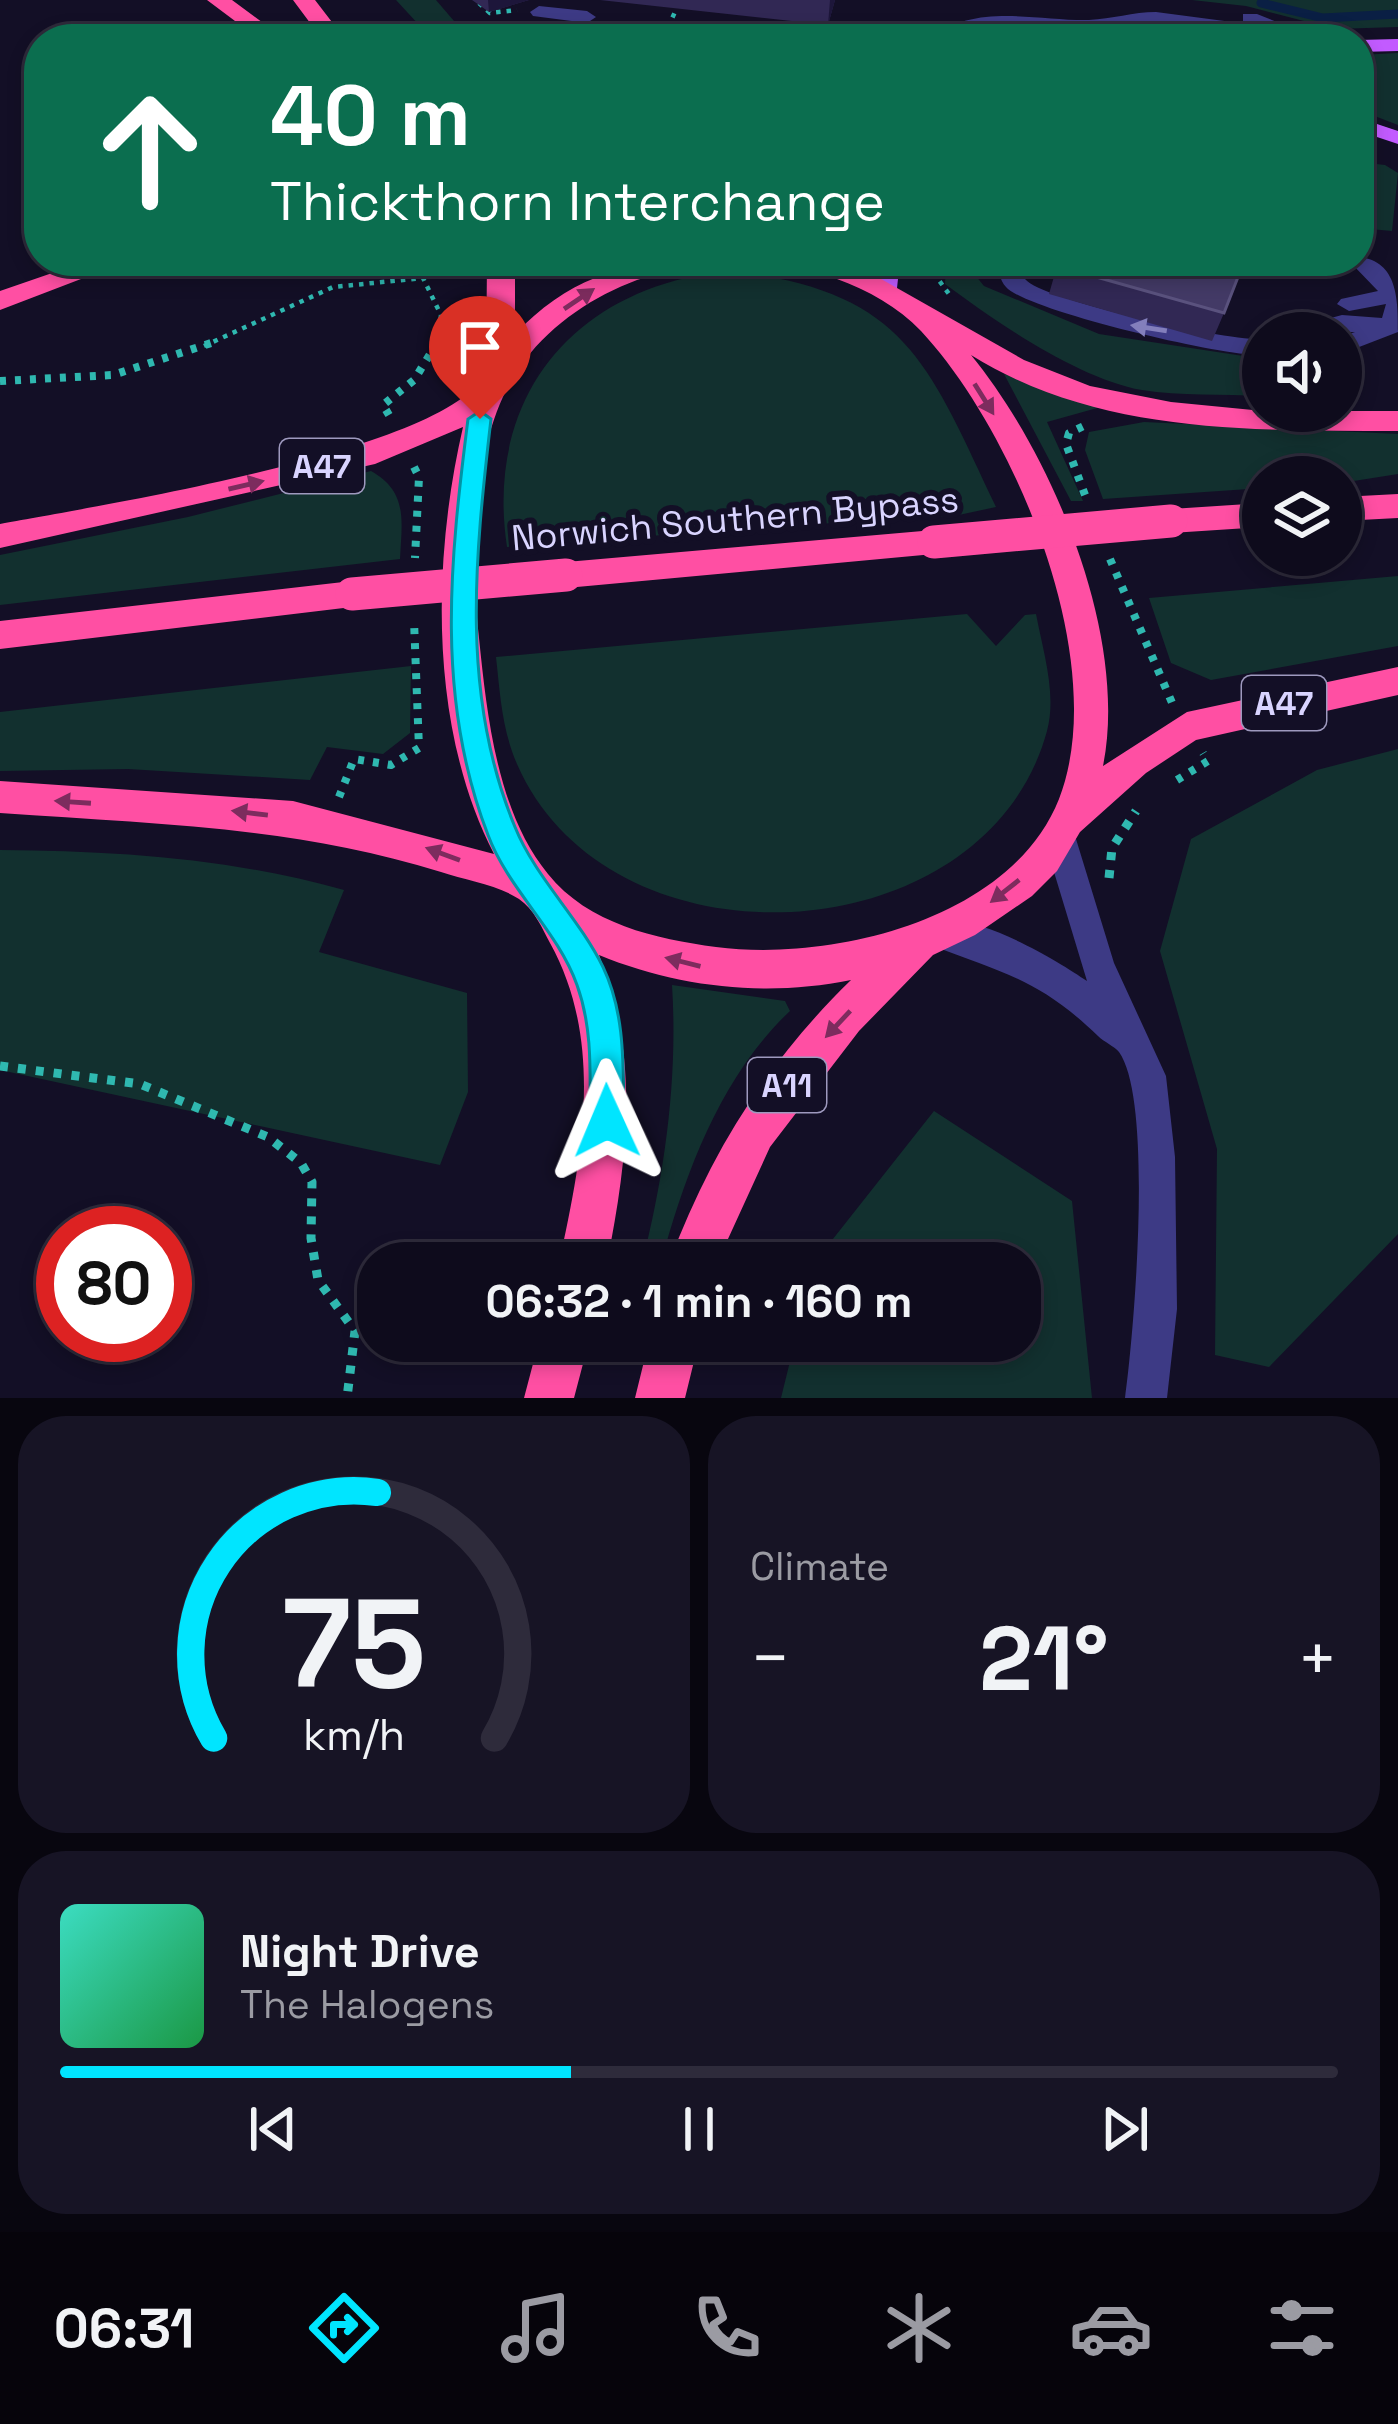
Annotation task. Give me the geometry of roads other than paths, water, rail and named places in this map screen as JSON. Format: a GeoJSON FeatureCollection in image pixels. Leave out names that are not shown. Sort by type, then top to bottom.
{"type":"FeatureCollection","features":[{"type":"Feature","properties":{"kind":"highway"},"geometry":{"type":"LineString","coordinates":[[218,0],[252,24]]}},
{"type":"Feature","properties":{"kind":"highway"},"geometry":{"type":"LineString","coordinates":[[304,0],[322,24]]}},
{"type":"Feature","properties":{"kind":"highway"},"geometry":{"type":"LineString","coordinates":[[0,301],[71,276]]}},
{"type":"Feature","properties":{"kind":"highway"},"geometry":{"type":"LineString","coordinates":[[488,276],[504,309]]}},
{"type":"Feature","properties":{"kind":"highway"},"geometry":{"type":"LineString","coordinates":[[502,276],[499,377],[480,419],[465,513],[463,659],[483,785],[502,835],[590,974],[605,1025],[607,1121],[587,1242]]}},
{"type":"Feature","properties":{"kind":"highway"},"geometry":{"type":"LineString","coordinates":[[499,377],[576,299],[626,276]]}},
{"type":"Feature","properties":{"kind":"highway"},"geometry":{"type":"LineString","coordinates":[[852,276],[1040,380],[1122,404],[1259,419],[1398,421]]}},
{"type":"Feature","properties":{"kind":"highway"},"geometry":{"type":"LineString","coordinates":[[0,797],[212,808],[297,819],[420,845],[540,894],[609,939],[709,969],[841,965],[933,938],[999,896],[1067,828],[1090,750],[1091,684],[1070,586],[1022,466],[957,358],[900,300]]}},
{"type":"Feature","properties":{"kind":"highway","name":"A47"},"geometry":{"type":"LineString","coordinates":[[0,536],[153,506],[401,444],[460,415],[499,377]]}},
{"type":"Feature","properties":{"kind":"highway"},"geometry":{"type":"LineString","coordinates":[[1362,508],[1398,506]]}},
{"type":"Feature","properties":{"kind":"highway","name":"Norwich Southern Bypass"},"geometry":{"type":"LineString","coordinates":[[0,635],[352,594],[1242,516]]}},
{"type":"Feature","properties":{"kind":"highway","name":"A47"},"geometry":{"type":"LineString","coordinates":[[1067,828],[1133,762],[1186,727],[1398,681]]}},
{"type":"Feature","properties":{"kind":"highway","name":"A11"},"geometry":{"type":"LineString","coordinates":[[702,1242],[744,1140],[820,1044],[933,938]]}},
{"type":"Feature","properties":{"kind":"highway"},"geometry":{"type":"LineString","coordinates":[[549,1398],[558,1362]]}},
{"type":"Feature","properties":{"kind":"highway"},"geometry":{"type":"LineString","coordinates":[[659,1398],[668,1362]]}},
{"type":"Feature","properties":{"kind":"main road"},"geometry":{"type":"LineString","coordinates":[[893,276],[900,300]]}},
{"type":"Feature","properties":{"kind":"street"},"geometry":{"type":"LineString","coordinates":[[985,24],[1044,0],[1047,11],[1064,20]]}},
{"type":"Feature","properties":{"kind":"street"},"geometry":{"type":"LineString","coordinates":[[1137,0],[1268,24]]}},
{"type":"Feature","properties":{"kind":"street"},"geometry":{"type":"LineString","coordinates":[[539,12],[586,17]]}},
{"type":"Feature","properties":{"kind":"street"},"geometry":{"type":"LineString","coordinates":[[1116,19],[1190,24]]}},
{"type":"Feature","properties":{"kind":"street"},"geometry":{"type":"LineString","coordinates":[[994,21],[1086,24]]}},
{"type":"Feature","properties":{"kind":"street"},"geometry":{"type":"LineString","coordinates":[[1374,272],[1395,295],[1398,305],[1392,326]]}},
{"type":"Feature","properties":{"kind":"street"},"geometry":{"type":"LineString","coordinates":[[1012,276],[1032,295],[1087,314],[1242,349]]}},
{"type":"Feature","properties":{"kind":"street"},"geometry":{"type":"LineString","coordinates":[[1349,304],[1395,295]]}},
{"type":"Feature","properties":{"kind":"street"},"geometry":{"type":"LineString","coordinates":[[1362,324],[1392,326]]}},
{"type":"Feature","properties":{"kind":"street"},"geometry":{"type":"LineString","coordinates":[[1362,338],[1392,326]]}},
{"type":"Feature","properties":{"kind":"street"},"geometry":{"type":"LineString","coordinates":[[1067,828],[1073,897],[1148,1076],[1156,1157],[1157,1310],[1146,1398]]}},
{"type":"Feature","properties":{"kind":"street"},"geometry":{"type":"LineString","coordinates":[[933,938],[992,943],[1040,969],[1095,1008],[1132,1044]]}},
{"type":"Feature","properties":{"kind":"waterway"},"geometry":{"type":"LineString","coordinates":[[1261,3],[1323,18],[1398,14]]}}]}
